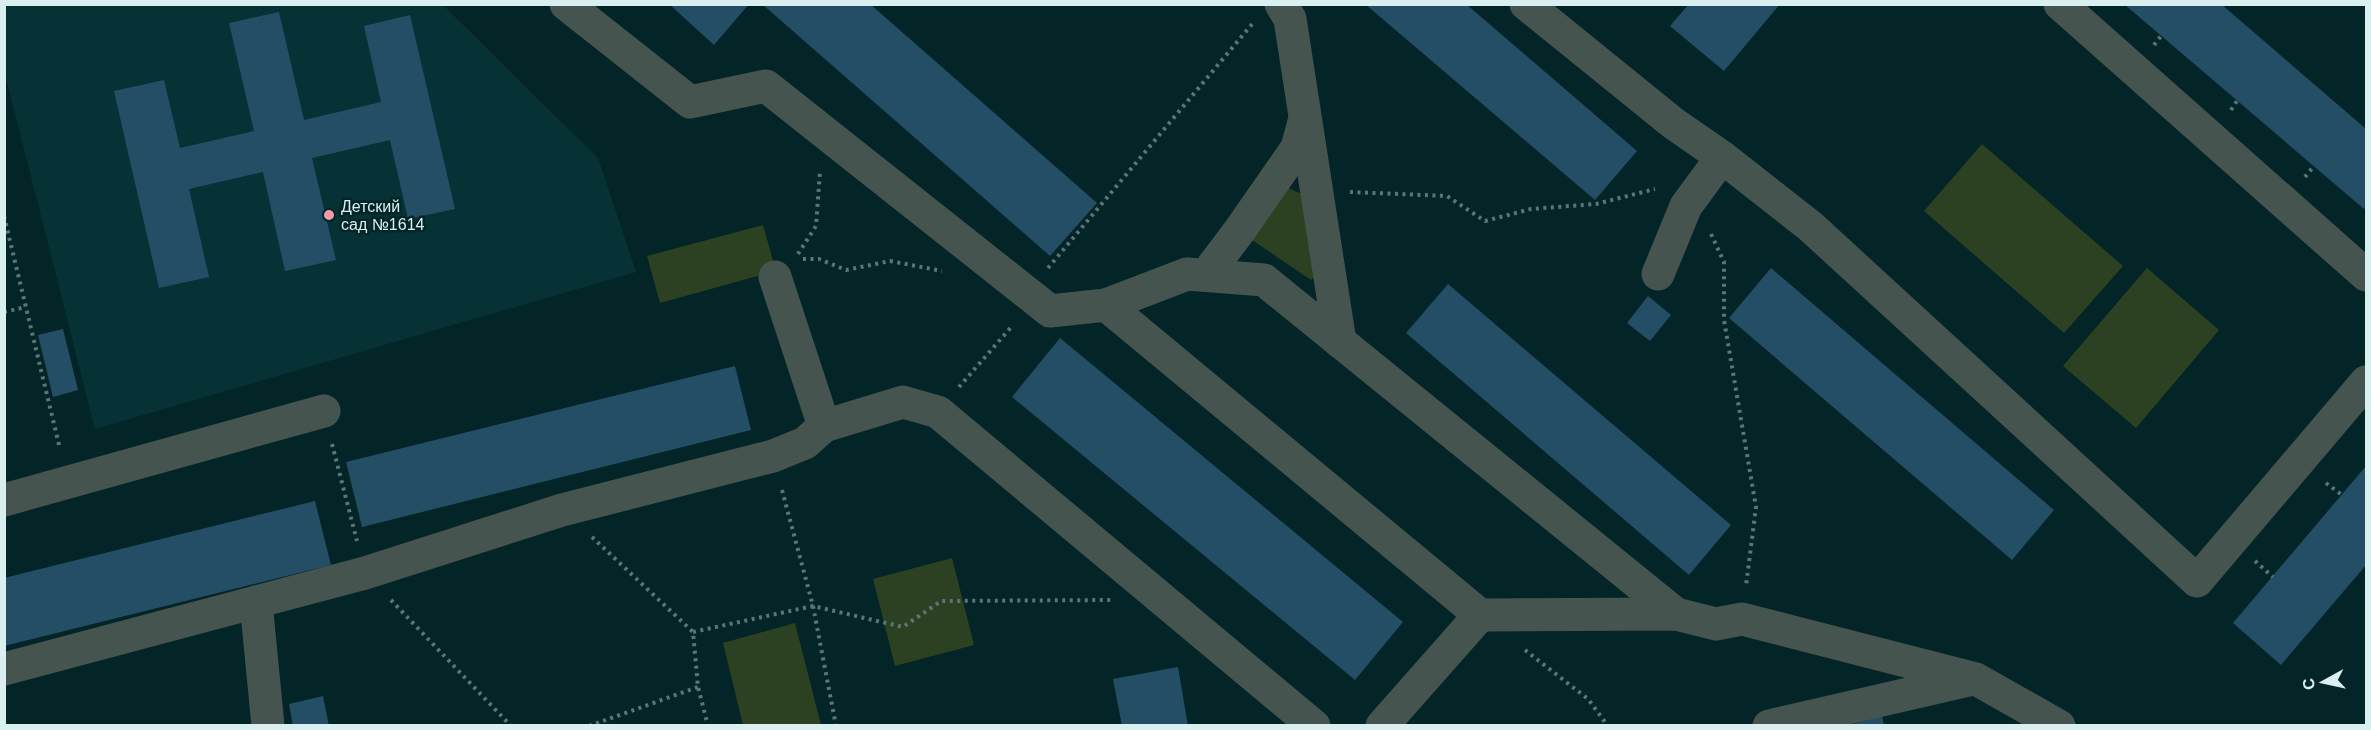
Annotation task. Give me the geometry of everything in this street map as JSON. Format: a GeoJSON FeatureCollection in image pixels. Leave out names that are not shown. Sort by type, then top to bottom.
{"type":"FeatureCollection","features":[{"type":"Feature","properties":{"kind":"lane"},"geometry":{"type":"LineString","coordinates":[[566,4],[690,102],[766,86],[1050,310],[1106,304],[1187,274],[1264,280],[1676,614]]}},
{"type":"Feature","properties":{"kind":"lane"},"geometry":{"type":"LineString","coordinates":[[1281,4],[1290,19],[1340,342]]}},
{"type":"Feature","properties":{"kind":"lane"},"geometry":{"type":"LineString","coordinates":[[1526,4],[1673,123],[1722,157],[1810,226],[2197,580],[2367,382]]}},
{"type":"Feature","properties":{"kind":"lane"},"geometry":{"type":"LineString","coordinates":[[2060,4],[2367,275]]}},
{"type":"Feature","properties":{"kind":"lane"},"geometry":{"type":"LineString","coordinates":[[1206,275],[1297,148],[1305,117]]}},
{"type":"Feature","properties":{"kind":"lane"},"geometry":{"type":"LineString","coordinates":[[1658,274],[1686,206],[1722,157]]}},
{"type":"Feature","properties":{"kind":"lane"},"geometry":{"type":"LineString","coordinates":[[775,277],[824,426]]}},
{"type":"Feature","properties":{"kind":"lane"},"geometry":{"type":"LineString","coordinates":[[1106,304],[1480,615],[1676,614],[1716,624],[1742,619],[1976,679],[2059,726]]}},
{"type":"Feature","properties":{"kind":"lane"},"geometry":{"type":"LineString","coordinates":[[4,669],[365,573],[562,510],[773,456],[805,443],[824,426],[903,402],[938,412],[1314,726]]}},
{"type":"Feature","properties":{"kind":"lane"},"geometry":{"type":"LineString","coordinates":[[4,500],[324,411]]}},
{"type":"Feature","properties":{"kind":"lane"},"geometry":{"type":"LineString","coordinates":[[256,602],[268,726]]}},
{"type":"Feature","properties":{"kind":"lane"},"geometry":{"type":"LineString","coordinates":[[1382,726],[1480,615]]}},
{"type":"Feature","properties":{"kind":"lane"},"geometry":{"type":"LineString","coordinates":[[1769,726],[1976,679]]}},
{"type":"Feature","properties":{"kind":"path"},"geometry":{"type":"LineString","coordinates":[[938,412],[1036,299],[1048,267],[1254,23]]}},
{"type":"Feature","properties":{"kind":"path"},"geometry":{"type":"LineString","coordinates":[[823,131],[816,226],[795,260],[819,259],[846,270],[890,261],[951,273],[985,259]]}},
{"type":"Feature","properties":{"kind":"path"},"geometry":{"type":"LineString","coordinates":[[1316,190],[1447,196],[1485,221],[1531,209],[1596,204],[1665,187],[1694,195],[1724,262],[1724,320],[1756,507],[1742,619]]}},
{"type":"Feature","properties":{"kind":"path"},"geometry":{"type":"LineString","coordinates":[[4,216],[68,482]]}},
{"type":"Feature","properties":{"kind":"path"},"geometry":{"type":"LineString","coordinates":[[4,312],[26,307]]}},
{"type":"Feature","properties":{"kind":"path"},"geometry":{"type":"LineString","coordinates":[[773,456],[813,606],[836,726]]}},
{"type":"Feature","properties":{"kind":"path"},"geometry":{"type":"LineString","coordinates":[[562,510],[693,632],[698,687],[708,726]]}},
{"type":"Feature","properties":{"kind":"path"},"geometry":{"type":"LineString","coordinates":[[693,632],[813,606],[903,627],[941,601],[1163,600]]}},
{"type":"Feature","properties":{"kind":"path"},"geometry":{"type":"LineString","coordinates":[[1480,615],[1588,699],[1608,726]]}},
{"type":"Feature","properties":{"kind":"path"},"geometry":{"type":"LineString","coordinates":[[589,726],[698,687]]}},
{"type":"Feature","properties":{"kind":"shaded area","name":"Детский сад №1614"},"geometry":{"type":"Polygon","coordinates":[[[4,5],[443,5],[598,158],[636,272],[95,429],[5,74],[4,5]]]}},
{"type":"Feature","properties":{"kind":"green space"},"geometry":{"type":"Polygon","coordinates":[[[1982,144],[2123,266],[2064,333],[1924,211],[1982,144]]]}},
{"type":"Feature","properties":{"kind":"green space"},"geometry":{"type":"Polygon","coordinates":[[[1288,188],[1304,195],[1318,274],[1311,280],[1249,238],[1288,188]]]}},
{"type":"Feature","properties":{"kind":"green space"},"geometry":{"type":"Polygon","coordinates":[[[763,225],[776,271],[660,303],[647,256],[763,225]]]}},
{"type":"Feature","properties":{"kind":"green space"},"geometry":{"type":"Polygon","coordinates":[[[2147,268],[2219,330],[2136,428],[2063,366],[2147,268]]]}},
{"type":"Feature","properties":{"kind":"green space"},"geometry":{"type":"Polygon","coordinates":[[[952,558],[974,645],[895,666],[873,579],[952,558]]]}},
{"type":"Feature","properties":{"kind":"green space"},"geometry":{"type":"Polygon","coordinates":[[[795,623],[821,725],[743,725],[723,643],[795,623]]]}},
{"type":"Feature","properties":{"kind":"building"},"geometry":{"type":"Polygon","coordinates":[[[669,4],[749,4],[714,45],[669,4]]]}},
{"type":"Feature","properties":{"kind":"building"},"geometry":{"type":"Polygon","coordinates":[[[762,4],[870,4],[1097,203],[1050,256],[762,4]]]}},
{"type":"Feature","properties":{"kind":"building"},"geometry":{"type":"Polygon","coordinates":[[[1365,4],[1466,4],[1637,151],[1595,200],[1365,4]]]}},
{"type":"Feature","properties":{"kind":"building"},"geometry":{"type":"Polygon","coordinates":[[[1689,4],[1780,4],[1724,71],[1670,26],[1689,4]]]}},
{"type":"Feature","properties":{"kind":"building"},"geometry":{"type":"Polygon","coordinates":[[[2124,4],[2221,4],[2366,129],[2366,206],[2364,209],[2124,4]]]}},
{"type":"Feature","properties":{"kind":"building"},"geometry":{"type":"Polygon","coordinates":[[[279,12],[304,120],[381,102],[364,26],[410,15],[455,209],[408,219],[390,140],[312,158],[336,260],[285,271],[263,172],[189,189],[209,277],[159,288],[114,91],[164,80],[180,148],[254,131],[229,23],[279,12]]]}},
{"type":"Feature","properties":{"kind":"building"},"geometry":{"type":"Polygon","coordinates":[[[1771,268],[2054,510],[2012,560],[1729,318],[1771,268]]]}},
{"type":"Feature","properties":{"kind":"building"},"geometry":{"type":"Polygon","coordinates":[[[1448,284],[1731,525],[1689,575],[1406,333],[1448,284]]]}},
{"type":"Feature","properties":{"kind":"building"},"geometry":{"type":"Polygon","coordinates":[[[1648,296],[1671,315],[1650,341],[1627,323],[1648,296]]]}},
{"type":"Feature","properties":{"kind":"building"},"geometry":{"type":"Polygon","coordinates":[[[63,329],[78,390],[53,397],[38,335],[63,329]]]}},
{"type":"Feature","properties":{"kind":"building"},"geometry":{"type":"Polygon","coordinates":[[[1060,338],[1403,622],[1355,680],[1012,397],[1060,338]]]}},
{"type":"Feature","properties":{"kind":"building"},"geometry":{"type":"Polygon","coordinates":[[[735,366],[751,430],[362,527],[346,462],[735,366]]]}},
{"type":"Feature","properties":{"kind":"building"},"geometry":{"type":"Polygon","coordinates":[[[2366,466],[2366,565],[2281,665],[2233,623],[2366,466]]]}},
{"type":"Feature","properties":{"kind":"building"},"geometry":{"type":"Polygon","coordinates":[[[315,501],[331,565],[4,646],[4,578],[315,501]]]}},
{"type":"Feature","properties":{"kind":"building"},"geometry":{"type":"Polygon","coordinates":[[[1178,667],[1188,726],[1122,726],[1113,679],[1178,667]]]}},
{"type":"Feature","properties":{"kind":"building"},"geometry":{"type":"Polygon","coordinates":[[[323,696],[329,726],[293,726],[289,704],[323,696]]]}},
{"type":"Feature","properties":{"kind":"building"},"geometry":{"type":"Polygon","coordinates":[[[1882,716],[1884,726],[1849,726],[1849,725],[1882,716]]]}},
{"type":"Feature","properties":{"kind":"place","name":"Детский сад №1614"},"geometry":{"type":"Point","coordinates":[329,215]}}]}
